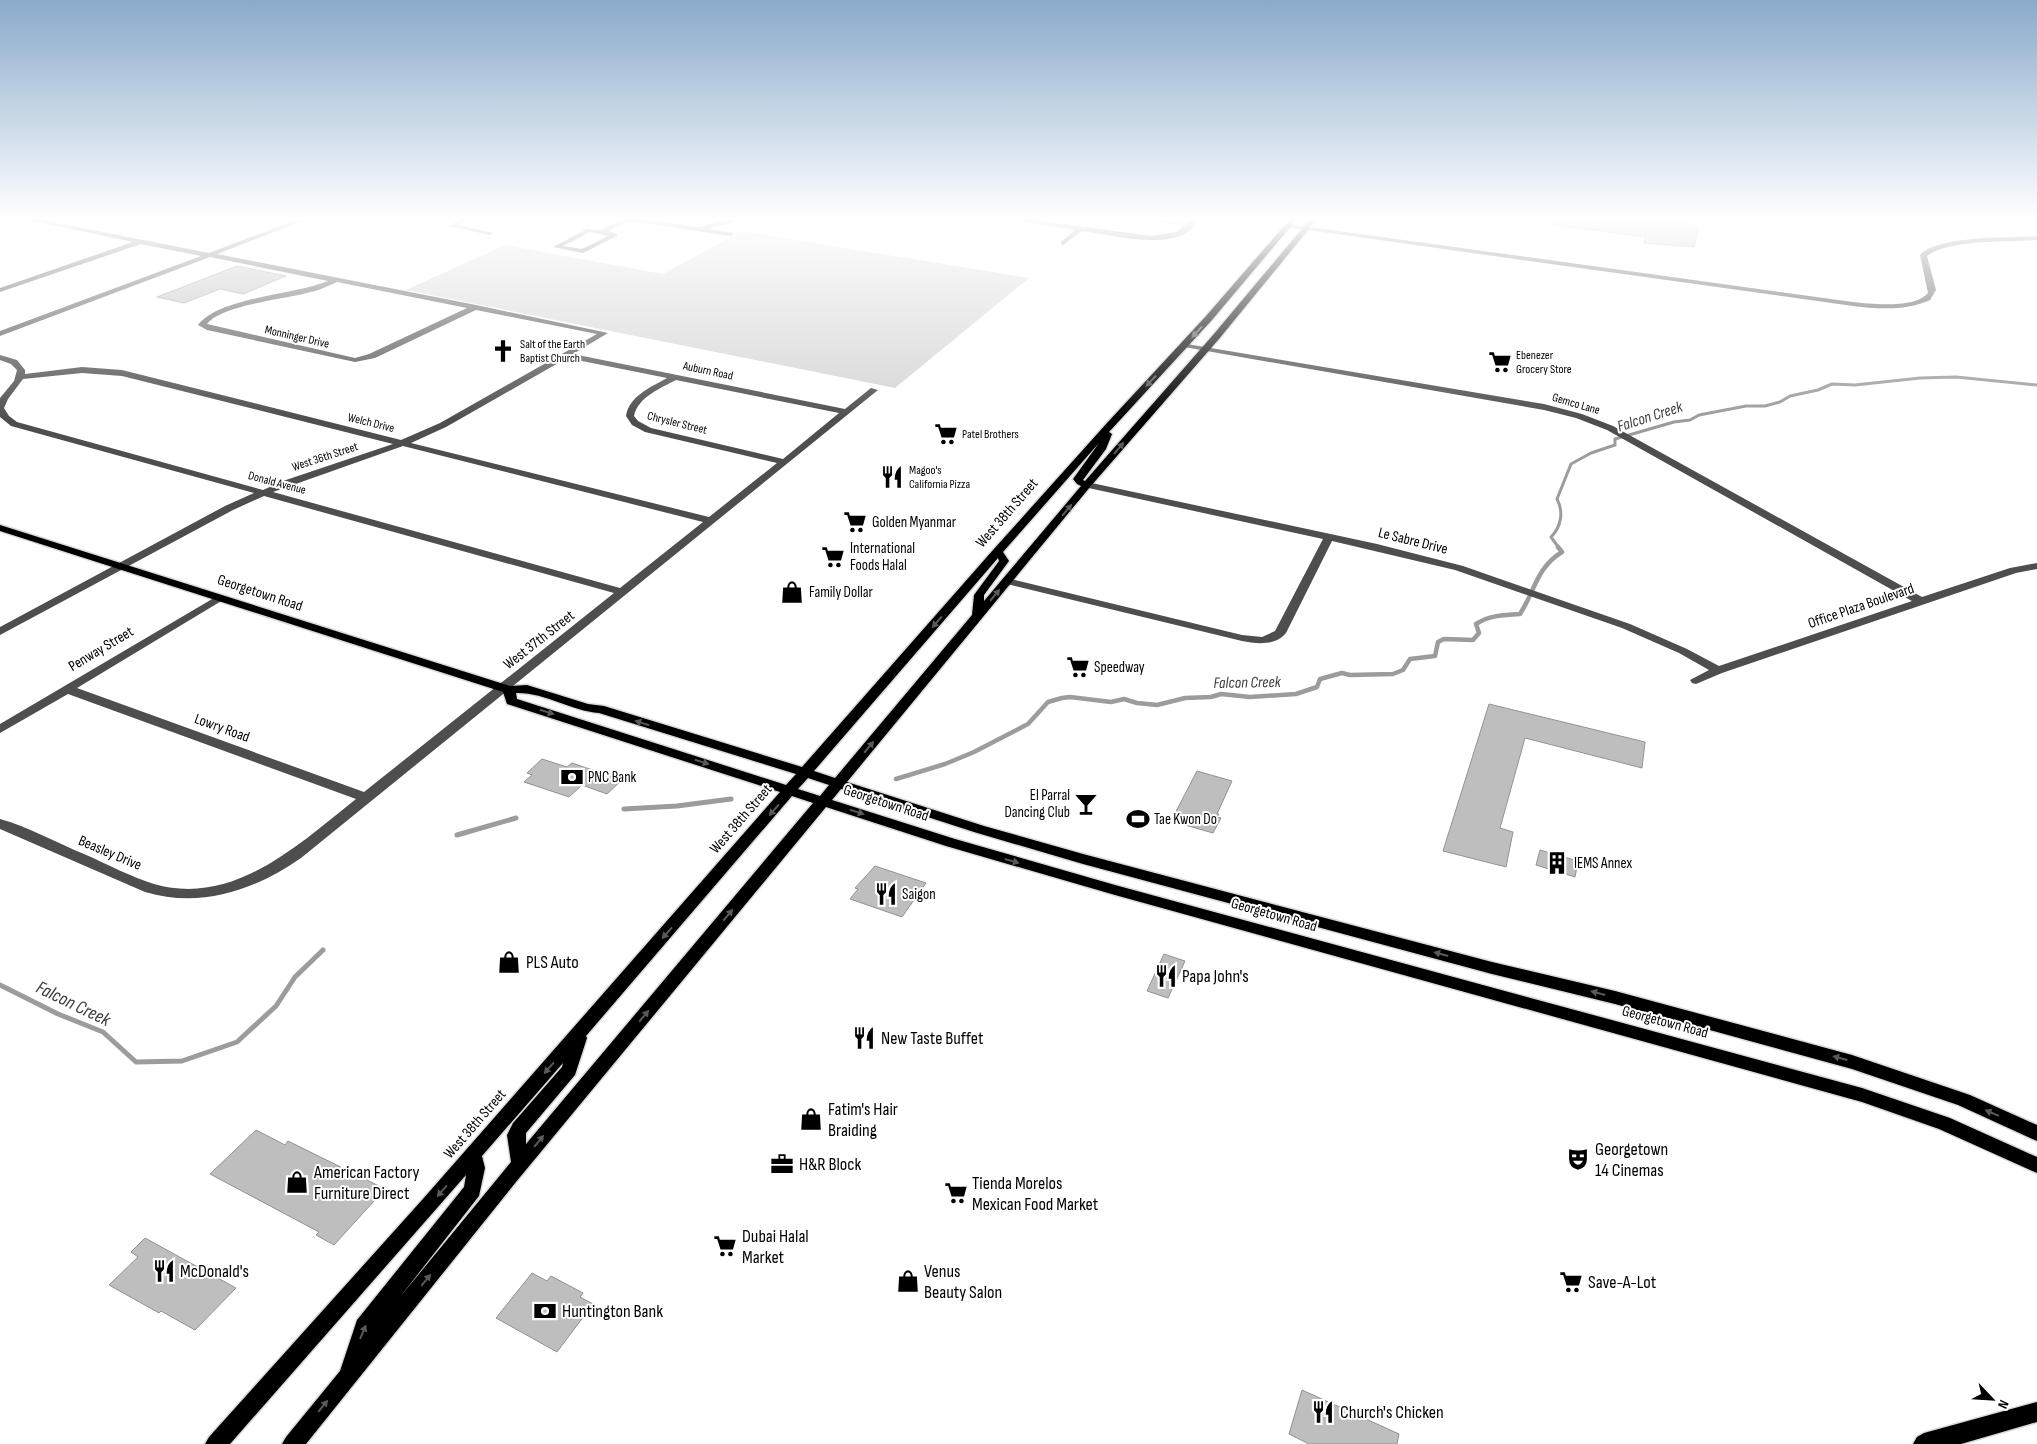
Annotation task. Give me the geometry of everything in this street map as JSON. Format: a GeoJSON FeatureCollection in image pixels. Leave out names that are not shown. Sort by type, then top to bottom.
{"type":"FeatureCollection","features":[{"type":"Feature","properties":{"kind":"main road","name":"West 38th Street"},"geometry":{"type":"LineString","coordinates":[[216,1444],[582,1031],[997,552],[1237,285]]}},
{"type":"Feature","properties":{"kind":"main road"},"geometry":{"type":"LineString","coordinates":[[292,1444],[520,1164],[837,784],[1087,485],[1259,285]]}},
{"type":"Feature","properties":{"kind":"main road"},"geometry":{"type":"LineString","coordinates":[[1087,485],[1078,479],[1101,449],[1110,425]]}},
{"type":"Feature","properties":{"kind":"main road","name":"Georgetown Road"},"geometry":{"type":"LineString","coordinates":[[0,528],[506,689],[527,689],[586,708],[600,709],[806,773],[951,821],[1083,859],[1492,968],[1546,979],[1846,1059],[1926,1085],[2037,1133]]}},
{"type":"Feature","properties":{"kind":"main road"},"geometry":{"type":"LineString","coordinates":[[978,615],[979,595],[1004,561],[1003,557],[997,552]]}},
{"type":"Feature","properties":{"kind":"main road","name":"Georgetown Road"},"geometry":{"type":"LineString","coordinates":[[506,689],[511,701],[950,843],[1114,890],[1862,1095],[1944,1123],[2037,1165]]}},
{"type":"Feature","properties":{"kind":"main road"},"geometry":{"type":"LineString","coordinates":[[520,1164],[516,1135],[568,1070],[582,1031]]}},
{"type":"Feature","properties":{"kind":"main road"},"geometry":{"type":"LineString","coordinates":[[346,1378],[364,1327],[474,1190],[476,1168],[472,1155]]}},
{"type":"Feature","properties":{"kind":"main road"},"geometry":{"type":"LineString","coordinates":[[1924,1444],[2037,1412]]}},
{"type":"Feature","properties":{"kind":"street"},"geometry":{"type":"LineString","coordinates":[[0,290],[13,285]]}},
{"type":"Feature","properties":{"kind":"street"},"geometry":{"type":"LineString","coordinates":[[0,334],[129,285]]}},
{"type":"Feature","properties":{"kind":"street","name":"Monninger Drive"},"geometry":{"type":"LineString","coordinates":[[322,285],[307,291],[246,303],[207,319],[202,324],[206,328],[347,360],[372,356],[476,308]]}},
{"type":"Feature","properties":{"kind":"street"},"geometry":{"type":"LineString","coordinates":[[363,285],[476,308]]}},
{"type":"Feature","properties":{"kind":"street"},"geometry":{"type":"LineString","coordinates":[[1720,285],[1854,304],[1884,306],[1913,304],[1925,300],[1931,296],[1931,285]]}},
{"type":"Feature","properties":{"kind":"street","name":"West 36th Street"},"geometry":{"type":"LineString","coordinates":[[0,632],[208,518],[263,492],[402,443],[443,425],[604,333],[476,308]]}},
{"type":"Feature","properties":{"kind":"street","name":"Gemco Lane"},"geometry":{"type":"LineString","coordinates":[[1184,346],[1544,407],[1583,417],[1613,430],[1646,448],[1921,602]]}},
{"type":"Feature","properties":{"kind":"street","name":"Auburn Road"},"geometry":{"type":"LineString","coordinates":[[565,355],[845,412]]}},
{"type":"Feature","properties":{"kind":"street"},"geometry":{"type":"LineString","coordinates":[[0,357],[18,364],[21,376]]}},
{"type":"Feature","properties":{"kind":"street","name":"Welch Drive"},"geometry":{"type":"LineString","coordinates":[[21,376],[72,370],[115,372],[712,521]]}},
{"type":"Feature","properties":{"kind":"street","name":"Donald Avenue"},"geometry":{"type":"LineString","coordinates":[[21,376],[4,397],[0,408],[3,416],[14,424],[624,592]]}},
{"type":"Feature","properties":{"kind":"street","name":"Chrysler Street"},"geometry":{"type":"LineString","coordinates":[[676,377],[635,403],[630,411],[630,417],[634,423],[648,430],[785,462]]}},
{"type":"Feature","properties":{"kind":"street","name":"West 37th Street"},"geometry":{"type":"LineString","coordinates":[[211,892],[247,882],[274,870],[292,857],[506,689],[874,390]]}},
{"type":"Feature","properties":{"kind":"street","name":"Le Sabre Drive"},"geometry":{"type":"LineString","coordinates":[[1087,485],[1435,561],[1602,617],[1648,636],[1718,670]]}},
{"type":"Feature","properties":{"kind":"street"},"geometry":{"type":"LineString","coordinates":[[1007,581],[1242,638],[1266,640],[1275,638],[1280,633],[1329,537]]}},
{"type":"Feature","properties":{"kind":"street","name":"Office Plaza Boulevard"},"geometry":{"type":"LineString","coordinates":[[1696,680],[1718,670],[2014,570],[2037,566]]}},
{"type":"Feature","properties":{"kind":"street","name":"Penway Street"},"geometry":{"type":"LineString","coordinates":[[0,729],[218,598]]}},
{"type":"Feature","properties":{"kind":"street","name":"Lowry Road"},"geometry":{"type":"LineString","coordinates":[[67,688],[366,798]]}},
{"type":"Feature","properties":{"kind":"street","name":"Beasley Drive"},"geometry":{"type":"LineString","coordinates":[[0,824],[160,891],[184,894],[211,892]]}},
{"type":"Feature","properties":{"kind":"shaded area"},"geometry":{"type":"Polygon","coordinates":[[[416,285],[1020,285],[895,388],[406,290],[416,285]]]}},
{"type":"Feature","properties":{"kind":"building"},"geometry":{"type":"Polygon","coordinates":[[[187,285],[264,285],[243,294],[220,289],[184,303],[157,297],[187,285]]]}},
{"type":"Feature","properties":{"kind":"building"},"geometry":{"type":"Polygon","coordinates":[[[1489,704],[1645,742],[1642,768],[1525,738],[1500,828],[1513,832],[1506,867],[1443,851],[1489,704]]]}},
{"type":"Feature","properties":{"kind":"building","name":"PNC Bank"},"geometry":{"type":"Polygon","coordinates":[[[542,759],[567,767],[572,763],[622,780],[607,794],[582,785],[569,797],[524,782],[532,775],[527,773],[542,759]]]}},
{"type":"Feature","properties":{"kind":"building"},"geometry":{"type":"Polygon","coordinates":[[[1197,771],[1232,781],[1217,814],[1219,814],[1217,817],[1221,818],[1213,833],[1171,821],[1197,771]]]}},
{"type":"Feature","properties":{"kind":"building","name":"IEMS Annex"},"geometry":{"type":"Polygon","coordinates":[[[1540,850],[1578,861],[1575,877],[1536,865],[1540,850]]]}},
{"type":"Feature","properties":{"kind":"building","name":"Saigon"},"geometry":{"type":"Polygon","coordinates":[[[875,866],[926,883],[902,917],[850,899],[858,889],[855,888],[875,866]]]}},
{"type":"Feature","properties":{"kind":"building","name":"Papa John's"},"geometry":{"type":"Polygon","coordinates":[[[1164,954],[1185,961],[1168,998],[1147,991],[1164,954]]]}},
{"type":"Feature","properties":{"kind":"building","name":"American Factory Furniture Direct"},"geometry":{"type":"Polygon","coordinates":[[[256,1130],[285,1145],[288,1141],[385,1189],[334,1245],[316,1235],[319,1232],[210,1174],[256,1130]]]}},
{"type":"Feature","properties":{"kind":"building","name":"McDonald's"},"geometry":{"type":"Polygon","coordinates":[[[145,1238],[236,1288],[195,1330],[161,1311],[159,1313],[109,1285],[138,1257],[131,1252],[145,1238]]]}},
{"type":"Feature","properties":{"kind":"building","name":"Huntington Bank"},"geometry":{"type":"Polygon","coordinates":[[[532,1273],[547,1281],[551,1276],[583,1293],[580,1297],[593,1304],[557,1352],[496,1318],[532,1273]]]}},
{"type":"Feature","properties":{"kind":"building","name":"Church's Chicken"},"geometry":{"type":"Polygon","coordinates":[[[1302,1390],[1399,1434],[1397,1444],[1309,1444],[1289,1434],[1302,1390]]]}},
{"type":"Feature","properties":{"kind":"waterway","name":"Falcon Creek"},"geometry":{"type":"LineString","coordinates":[[1559,548],[1551,537],[1559,524],[1561,514],[1557,499],[1571,464],[1591,453],[1615,445],[1615,439],[1674,422],[1690,420],[1699,415],[1746,406],[1765,406],[1780,402],[1790,396],[1818,390],[1832,384],[1855,385],[1920,378],[1956,377],[2037,385]]}},
{"type":"Feature","properties":{"kind":"waterway","name":"Falcon Creek"},"geometry":{"type":"LineString","coordinates":[[896,779],[945,764],[974,752],[1028,724],[1048,702],[1062,698],[1070,697],[1111,702],[1124,699],[1137,703],[1157,705],[1185,698],[1211,697],[1221,694],[1250,697],[1296,694],[1317,687],[1320,679],[1342,673],[1350,675],[1393,674],[1403,670],[1410,659],[1435,656],[1438,642],[1444,639],[1473,640],[1479,633],[1476,624],[1481,621],[1497,616],[1520,614],[1541,573],[1553,558],[1562,552],[1558,547]]}},
{"type":"Feature","properties":{"kind":"waterway","name":"Falcon Creek"},"geometry":{"type":"LineString","coordinates":[[624,809],[677,806],[731,799]]}},
{"type":"Feature","properties":{"kind":"waterway","name":"Falcon Creek"},"geometry":{"type":"LineString","coordinates":[[457,835],[516,818]]}},
{"type":"Feature","properties":{"kind":"waterway","name":"Falcon Creek"},"geometry":{"type":"LineString","coordinates":[[0,985],[58,1014],[103,1032],[136,1062],[182,1061],[237,1042],[276,1006],[295,977],[323,950]]}},
{"type":"Feature","properties":{"kind":"place","name":"Salt of the Earth Baptist Church"},"geometry":{"type":"Point","coordinates":[503,351]}},
{"type":"Feature","properties":{"kind":"place","name":"Ebenezer Grocery Store"},"geometry":{"type":"Point","coordinates":[1500,362]}},
{"type":"Feature","properties":{"kind":"place","name":"Patel Brothers"},"geometry":{"type":"Point","coordinates":[946,434]}},
{"type":"Feature","properties":{"kind":"place","name":"Magoo's California Pizza"},"geometry":{"type":"Point","coordinates":[892,477]}},
{"type":"Feature","properties":{"kind":"place","name":"Golden Myanmar"},"geometry":{"type":"Point","coordinates":[855,522]}},
{"type":"Feature","properties":{"kind":"place","name":"International Foods Halal"},"geometry":{"type":"Point","coordinates":[833,557]}},
{"type":"Feature","properties":{"kind":"place","name":"Family Dollar"},"geometry":{"type":"Point","coordinates":[792,592]}},
{"type":"Feature","properties":{"kind":"place","name":"Speedway"},"geometry":{"type":"Point","coordinates":[1078,667]}},
{"type":"Feature","properties":{"kind":"place","name":"PNC Bank"},"geometry":{"type":"Point","coordinates":[572,777]}},
{"type":"Feature","properties":{"kind":"place","name":"El Parral Dancing Club"},"geometry":{"type":"Point","coordinates":[1086,804]}},
{"type":"Feature","properties":{"kind":"place","name":"Tae Kwon Do"},"geometry":{"type":"Point","coordinates":[1138,819]}},
{"type":"Feature","properties":{"kind":"place","name":"IEMS Annex"},"geometry":{"type":"Point","coordinates":[1557,863]}},
{"type":"Feature","properties":{"kind":"place","name":"Saigon"},"geometry":{"type":"Point","coordinates":[886,894]}},
{"type":"Feature","properties":{"kind":"place","name":"PLS Auto"},"geometry":{"type":"Point","coordinates":[509,962]}},
{"type":"Feature","properties":{"kind":"place","name":"Papa John's"},"geometry":{"type":"Point","coordinates":[1166,976]}},
{"type":"Feature","properties":{"kind":"place","name":"New Taste Buffet"},"geometry":{"type":"Point","coordinates":[864,1038]}},
{"type":"Feature","properties":{"kind":"place","name":"Fatim's Hair Braiding"},"geometry":{"type":"Point","coordinates":[811,1119]}},
{"type":"Feature","properties":{"kind":"place","name":"Georgetown 14 Cinemas"},"geometry":{"type":"Point","coordinates":[1578,1159]}},
{"type":"Feature","properties":{"kind":"place","name":"H&R Block"},"geometry":{"type":"Point","coordinates":[782,1164]}},
{"type":"Feature","properties":{"kind":"place","name":"American Factory Furniture Direct"},"geometry":{"type":"Point","coordinates":[297,1182]}},
{"type":"Feature","properties":{"kind":"place","name":"Tienda Morelos Mexican Food Market"},"geometry":{"type":"Point","coordinates":[956,1193]}},
{"type":"Feature","properties":{"kind":"place","name":"Dubai Halal Market"},"geometry":{"type":"Point","coordinates":[725,1246]}},
{"type":"Feature","properties":{"kind":"place","name":"McDonald's"},"geometry":{"type":"Point","coordinates":[164,1271]}},
{"type":"Feature","properties":{"kind":"place","name":"Venus Beauty Salon"},"geometry":{"type":"Point","coordinates":[908,1281]}},
{"type":"Feature","properties":{"kind":"place","name":"Save-A-Lot"},"geometry":{"type":"Point","coordinates":[1571,1282]}},
{"type":"Feature","properties":{"kind":"place","name":"Huntington Bank"},"geometry":{"type":"Point","coordinates":[545,1311]}},
{"type":"Feature","properties":{"kind":"place","name":"Church's Chicken"},"geometry":{"type":"Point","coordinates":[1323,1412]}}]}
